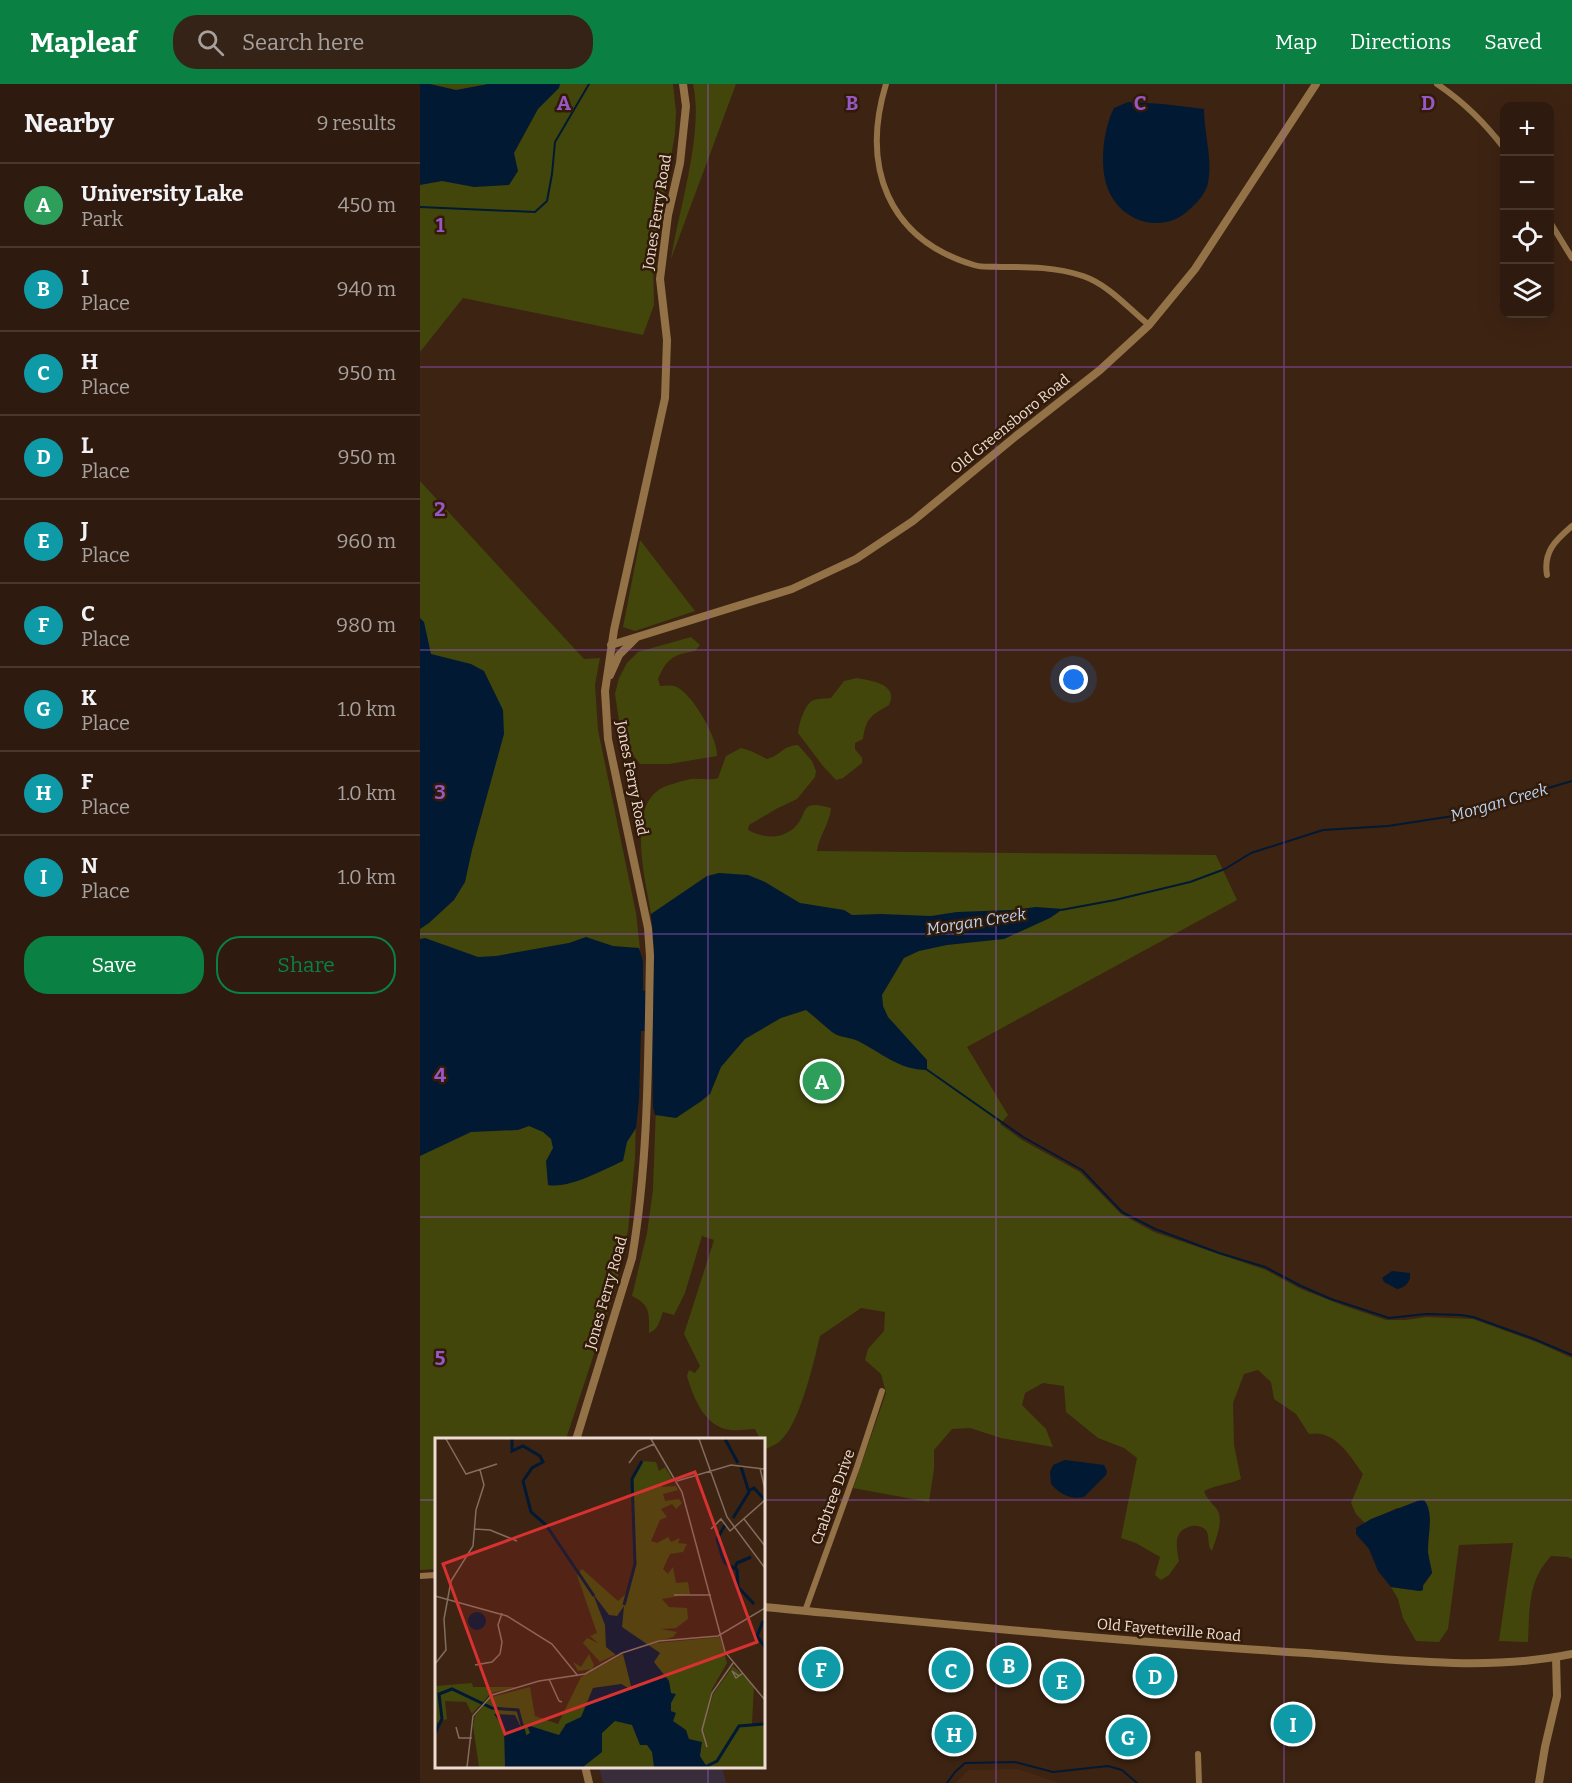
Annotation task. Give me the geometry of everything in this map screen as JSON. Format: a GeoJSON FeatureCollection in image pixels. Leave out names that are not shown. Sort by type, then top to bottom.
{"type":"FeatureCollection","features":[{"type":"Feature","properties":{"kind":"street","name":"Jones Ferry Road"},"geometry":{"type":"LineString","coordinates":[[577,1438],[632,1258],[641,1194],[650,956],[643,897],[608,739],[604,691],[611,645],[665,398],[667,340],[660,279],[668,215],[680,163],[686,106],[683,84]]}},
{"type":"Feature","properties":{"kind":"street"},"geometry":{"type":"LineString","coordinates":[[886,84],[876,147],[878,168],[884,188],[894,206],[919,236],[939,249],[976,266],[1049,268],[1065,270],[1085,277],[1111,293],[1126,308],[1149,325]]}},
{"type":"Feature","properties":{"kind":"street","name":"Old Greensboro Road"},"geometry":{"type":"LineString","coordinates":[[611,645],[770,598],[830,572],[872,550],[913,521],[1096,373],[1149,325],[1195,269],[1316,84]]}},
{"type":"Feature","properties":{"kind":"street"},"geometry":{"type":"LineString","coordinates":[[1437,84],[1473,112],[1500,143]]}},
{"type":"Feature","properties":{"kind":"street"},"geometry":{"type":"LineString","coordinates":[[1554,229],[1572,258]]}},
{"type":"Feature","properties":{"kind":"street"},"geometry":{"type":"LineString","coordinates":[[1547,575],[1546,560],[1551,546],[1572,526]]}},
{"type":"Feature","properties":{"kind":"street"},"geometry":{"type":"LineString","coordinates":[[604,691],[616,661],[639,636]]}},
{"type":"Feature","properties":{"kind":"street","name":"Crabtree Drive"},"geometry":{"type":"LineString","coordinates":[[805,1611],[858,1467],[882,1391]]}},
{"type":"Feature","properties":{"kind":"street"},"geometry":{"type":"LineString","coordinates":[[420,1576],[435,1575]]}},
{"type":"Feature","properties":{"kind":"street","name":"Old Fayetteville Road"},"geometry":{"type":"LineString","coordinates":[[765,1607],[1225,1648],[1454,1663],[1502,1663],[1572,1654]]}},
{"type":"Feature","properties":{"kind":"street"},"geometry":{"type":"LineString","coordinates":[[1539,1783],[1557,1696],[1556,1657]]}},
{"type":"Feature","properties":{"kind":"street"},"geometry":{"type":"LineString","coordinates":[[1198,1754],[1199,1783]]}},
{"type":"Feature","properties":{"kind":"street"},"geometry":{"type":"LineString","coordinates":[[585,1768],[589,1783]]}},
{"type":"Feature","properties":{"kind":"shaded area"},"geometry":{"type":"Polygon","coordinates":[[[599,1768],[722,1768],[726,1783],[603,1783],[599,1768]]]}},
{"type":"Feature","properties":{"kind":"shaded area"},"geometry":{"type":"Polygon","coordinates":[[[1018,1769],[1060,1783],[955,1783],[969,1770],[1018,1769]]]}},
{"type":"Feature","properties":{"kind":"green space"},"geometry":{"type":"Polygon","coordinates":[[[420,84],[673,84],[676,112],[675,134],[653,259],[654,305],[643,335],[463,298],[420,352],[420,84]]]}},
{"type":"Feature","properties":{"kind":"green space"},"geometry":{"type":"Polygon","coordinates":[[[693,84],[736,84],[671,259],[693,147],[696,103],[693,84]]]}},
{"type":"Feature","properties":{"kind":"green space"},"geometry":{"type":"Polygon","coordinates":[[[420,481],[584,659],[600,658],[595,685],[598,730],[636,913],[640,949],[635,1158],[628,1231],[615,1290],[566,1438],[435,1438],[435,1569],[420,1570],[420,481]]]}},
{"type":"Feature","properties":{"kind":"green space"},"geometry":{"type":"Polygon","coordinates":[[[640,540],[695,611],[635,631],[623,627],[640,540]]]}},
{"type":"Feature","properties":{"kind":"green space"},"geometry":{"type":"Polygon","coordinates":[[[691,637],[700,645],[695,651],[681,654],[668,662],[658,679],[660,686],[672,686],[681,690],[696,706],[714,739],[717,756],[669,764],[640,764],[622,740],[615,694],[619,678],[627,663],[638,652],[691,637]]]}},
{"type":"Feature","properties":{"kind":"green space"},"geometry":{"type":"Polygon","coordinates":[[[857,678],[882,685],[890,692],[891,698],[889,705],[874,714],[868,721],[863,739],[855,743],[855,749],[862,758],[862,763],[843,778],[836,780],[798,733],[802,716],[809,703],[816,699],[831,698],[844,681],[857,678]]]}},
{"type":"Feature","properties":{"kind":"green space"},"geometry":{"type":"Polygon","coordinates":[[[798,745],[812,761],[816,771],[815,777],[797,799],[749,825],[748,830],[760,835],[777,836],[794,828],[809,806],[821,805],[831,808],[817,851],[1216,855],[1237,900],[967,1047],[1008,1115],[1000,1124],[1022,1140],[1080,1172],[1121,1214],[1154,1232],[1266,1270],[1301,1289],[1386,1320],[1427,1317],[1473,1319],[1539,1343],[1572,1358],[1572,1559],[1551,1556],[1543,1566],[1531,1596],[1528,1642],[1499,1641],[1513,1543],[1459,1545],[1448,1629],[1439,1642],[1416,1641],[1403,1618],[1398,1599],[1391,1587],[1420,1591],[1432,1573],[1428,1553],[1429,1511],[1397,1508],[1365,1523],[1356,1514],[1351,1503],[1363,1474],[1341,1445],[1327,1436],[1309,1434],[1296,1414],[1274,1399],[1271,1382],[1258,1370],[1244,1374],[1233,1403],[1234,1445],[1241,1479],[1204,1491],[1219,1512],[1220,1518],[1212,1551],[1205,1529],[1200,1526],[1186,1528],[1177,1539],[1179,1561],[1169,1575],[1161,1580],[1155,1575],[1160,1557],[1136,1543],[1121,1538],[1137,1458],[1124,1448],[1098,1438],[1066,1412],[1064,1386],[1043,1383],[1025,1393],[1022,1405],[1046,1429],[1053,1447],[1001,1438],[970,1428],[952,1429],[934,1450],[934,1469],[929,1502],[853,1488],[886,1393],[881,1374],[865,1360],[868,1349],[884,1331],[885,1312],[861,1308],[820,1336],[800,1407],[787,1433],[777,1444],[765,1450],[765,1438],[760,1438],[755,1429],[722,1428],[707,1418],[697,1402],[687,1376],[689,1370],[695,1373],[700,1366],[684,1334],[714,1240],[702,1236],[685,1293],[674,1315],[663,1312],[652,1332],[649,1333],[649,1315],[646,1307],[632,1296],[647,1233],[653,1190],[661,967],[655,912],[651,914],[643,864],[641,826],[645,809],[652,796],[664,787],[691,779],[718,778],[726,756],[741,748],[767,759],[788,747],[798,745]]]}},
{"type":"Feature","properties":{"kind":"water"},"geometry":{"type":"Polygon","coordinates":[[[420,84],[456,90],[488,84],[560,84],[559,88],[538,109],[514,153],[518,171],[509,185],[474,187],[442,181],[420,185],[420,84]]]}},
{"type":"Feature","properties":{"kind":"water"},"geometry":{"type":"Polygon","coordinates":[[[1128,102],[1204,109],[1209,156],[1207,187],[1190,209],[1180,217],[1168,222],[1144,222],[1133,217],[1114,201],[1105,180],[1103,159],[1107,126],[1114,108],[1128,102]]]}},
{"type":"Feature","properties":{"kind":"water"},"geometry":{"type":"Polygon","coordinates":[[[420,618],[424,622],[431,654],[471,664],[484,671],[503,710],[504,734],[465,882],[454,900],[420,929],[420,618]]]}},
{"type":"Feature","properties":{"kind":"water"},"geometry":{"type":"Polygon","coordinates":[[[719,873],[748,875],[765,882],[800,903],[844,910],[852,915],[931,916],[1036,907],[1063,909],[1050,918],[1004,939],[947,945],[919,951],[904,958],[882,995],[883,1006],[888,1017],[927,1060],[927,1070],[899,1064],[858,1041],[835,1034],[806,1010],[781,1018],[745,1039],[721,1067],[710,1094],[676,1118],[655,1115],[652,1031],[641,1031],[636,1128],[627,1142],[623,1161],[576,1182],[548,1185],[546,1161],[553,1148],[551,1139],[543,1132],[529,1126],[518,1130],[471,1132],[420,1156],[420,939],[425,938],[478,957],[569,943],[586,937],[613,946],[639,948],[643,961],[643,991],[653,988],[654,949],[651,914],[707,876],[719,873]]]}},
{"type":"Feature","properties":{"kind":"water"},"geometry":{"type":"Polygon","coordinates":[[[1392,1271],[1410,1273],[1407,1284],[1397,1289],[1384,1282],[1382,1278],[1392,1271]]]}},
{"type":"Feature","properties":{"kind":"water"},"geometry":{"type":"Polygon","coordinates":[[[1065,1460],[1104,1465],[1106,1475],[1084,1497],[1074,1498],[1058,1491],[1051,1484],[1050,1472],[1053,1465],[1065,1460]]]}},
{"type":"Feature","properties":{"kind":"water"},"geometry":{"type":"Polygon","coordinates":[[[1424,1500],[1429,1512],[1428,1553],[1432,1573],[1423,1585],[1423,1590],[1391,1587],[1378,1571],[1369,1549],[1356,1534],[1356,1528],[1371,1519],[1424,1500]]]}},
{"type":"Feature","properties":{"kind":"waterway"},"geometry":{"type":"LineString","coordinates":[[420,207],[535,212],[547,201],[555,142],[589,84]]}},
{"type":"Feature","properties":{"kind":"waterway","name":"Morgan Creek"},"geometry":{"type":"LineString","coordinates":[[1061,910],[1190,882],[1225,869],[1251,853],[1323,830],[1388,826],[1453,816],[1572,781]]}},
{"type":"Feature","properties":{"kind":"waterway"},"geometry":{"type":"LineString","coordinates":[[926,1069],[1023,1137],[1082,1170],[1122,1212],[1155,1229],[1265,1267],[1331,1299],[1389,1318],[1426,1314],[1473,1317],[1572,1355]]}},
{"type":"Feature","properties":{"kind":"waterway"},"geometry":{"type":"LineString","coordinates":[[947,1783],[965,1763],[1015,1762],[1053,1772],[1108,1766],[1122,1770],[1137,1783]]}},
{"type":"Feature","properties":{"kind":"place","name":"University Lake"},"geometry":{"type":"Point","coordinates":[822,1081]}},
{"type":"Feature","properties":{"kind":"place","name":"I"},"geometry":{"type":"Point","coordinates":[1009,1665]}},
{"type":"Feature","properties":{"kind":"place","name":"C"},"geometry":{"type":"Point","coordinates":[821,1669]}},
{"type":"Feature","properties":{"kind":"place","name":"H"},"geometry":{"type":"Point","coordinates":[951,1670]}},
{"type":"Feature","properties":{"kind":"place","name":"L"},"geometry":{"type":"Point","coordinates":[1155,1676]}},
{"type":"Feature","properties":{"kind":"place","name":"J"},"geometry":{"type":"Point","coordinates":[1062,1681]}},
{"type":"Feature","properties":{"kind":"place","name":"N"},"geometry":{"type":"Point","coordinates":[1293,1724]}},
{"type":"Feature","properties":{"kind":"place","name":"F"},"geometry":{"type":"Point","coordinates":[954,1734]}},
{"type":"Feature","properties":{"kind":"place","name":"K"},"geometry":{"type":"Point","coordinates":[1128,1737]}}]}
